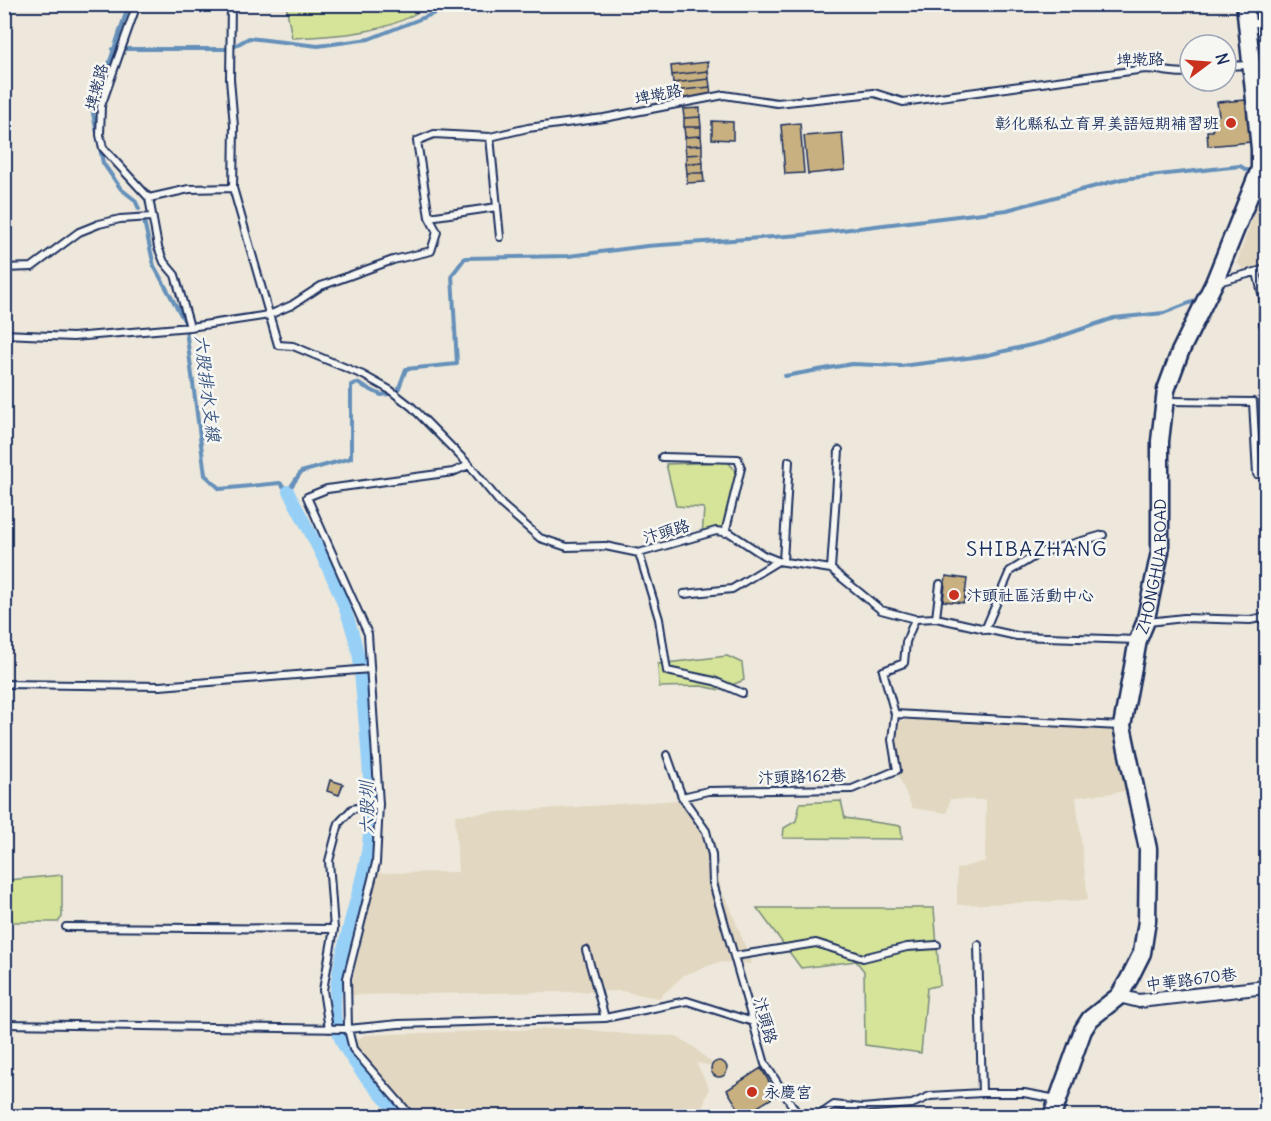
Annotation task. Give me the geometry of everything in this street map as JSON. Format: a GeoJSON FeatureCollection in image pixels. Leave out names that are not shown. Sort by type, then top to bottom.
{"type":"FeatureCollection","features":[{"type":"Feature","properties":{"kind":"street","name":"ZHONGHUA ROAD"},"geometry":{"type":"LineString","coordinates":[[1052,1116],[1083,1030],[1090,1019],[1119,996],[1142,953],[1147,921],[1148,849],[1122,726],[1138,640],[1145,623],[1160,552],[1160,441],[1165,401],[1180,352],[1214,283],[1260,170],[1260,149],[1249,65],[1245,4]]}},
{"type":"Feature","properties":{"kind":"street","name":"中華路670巷"},"geometry":{"type":"LineString","coordinates":[[1119,996],[1139,1001],[1266,987]]}},
{"type":"Feature","properties":{"kind":"lane","name":"埤墘路"},"geometry":{"type":"LineString","coordinates":[[137,4],[101,106],[100,135],[103,148],[149,198]]}},
{"type":"Feature","properties":{"kind":"lane"},"geometry":{"type":"LineString","coordinates":[[231,4],[230,79],[234,126],[233,188],[269,315]]}},
{"type":"Feature","properties":{"kind":"lane"},"geometry":{"type":"LineString","coordinates":[[1246,24],[1266,23]]}},
{"type":"Feature","properties":{"kind":"lane"},"geometry":{"type":"LineString","coordinates":[[1238,65],[1249,65]]}},
{"type":"Feature","properties":{"kind":"lane","name":"埤墘路"},"geometry":{"type":"LineString","coordinates":[[4,334],[72,337],[190,327],[269,315],[321,286],[393,260],[431,251],[437,232],[429,217],[417,141],[434,134],[490,137],[528,128],[604,118],[724,95],[777,103],[874,93],[903,102],[1145,69],[1164,69],[1178,73]]}},
{"type":"Feature","properties":{"kind":"lane"},"geometry":{"type":"LineString","coordinates":[[490,137],[500,237]]}},
{"type":"Feature","properties":{"kind":"lane"},"geometry":{"type":"LineString","coordinates":[[190,327],[175,275],[164,262],[158,248],[149,198],[189,189],[233,188]]}},
{"type":"Feature","properties":{"kind":"lane"},"geometry":{"type":"LineString","coordinates":[[429,217],[496,207]]}},
{"type":"Feature","properties":{"kind":"lane"},"geometry":{"type":"LineString","coordinates":[[4,268],[32,267],[79,232],[99,225],[120,219],[152,217]]}},
{"type":"Feature","properties":{"kind":"lane"},"geometry":{"type":"LineString","coordinates":[[1214,283],[1266,269]]}},
{"type":"Feature","properties":{"kind":"lane"},"geometry":{"type":"LineString","coordinates":[[1257,272],[1263,298],[1263,324]]}},
{"type":"Feature","properties":{"kind":"lane","name":"汴頭路"},"geometry":{"type":"LineString","coordinates":[[269,315],[278,345],[293,346],[363,375],[390,390],[469,465],[502,505],[540,538],[567,546],[605,546],[639,553],[673,541],[716,531],[724,532]]}},
{"type":"Feature","properties":{"kind":"lane"},"geometry":{"type":"LineString","coordinates":[[1165,401],[1253,402],[1257,474]]}},
{"type":"Feature","properties":{"kind":"lane"},"geometry":{"type":"LineString","coordinates":[[831,569],[839,450]]}},
{"type":"Feature","properties":{"kind":"lane"},"geometry":{"type":"LineString","coordinates":[[662,458],[738,459],[741,468],[724,532],[743,540],[763,555],[781,561],[831,569],[881,610],[915,620],[936,618],[1017,636],[1138,640]]}},
{"type":"Feature","properties":{"kind":"lane"},"geometry":{"type":"LineString","coordinates":[[781,561],[789,461]]}},
{"type":"Feature","properties":{"kind":"lane"},"geometry":{"type":"LineString","coordinates":[[411,1116],[353,1048],[348,1029],[347,978],[376,863],[376,805],[367,670],[368,634],[307,497],[327,489],[453,472],[469,465]]}},
{"type":"Feature","properties":{"kind":"lane"},"geometry":{"type":"LineString","coordinates":[[985,630],[1010,571],[1040,553],[1103,535]]}},
{"type":"Feature","properties":{"kind":"lane"},"geometry":{"type":"LineString","coordinates":[[639,553],[659,619],[667,671],[714,681],[742,693]]}},
{"type":"Feature","properties":{"kind":"lane"},"geometry":{"type":"LineString","coordinates":[[684,594],[732,589],[781,561]]}},
{"type":"Feature","properties":{"kind":"lane"},"geometry":{"type":"LineString","coordinates":[[936,618],[940,584]]}},
{"type":"Feature","properties":{"kind":"lane"},"geometry":{"type":"LineString","coordinates":[[1145,623],[1184,618],[1250,620],[1266,617]]}},
{"type":"Feature","properties":{"kind":"lane","name":"汴頭路162巷"},"geometry":{"type":"LineString","coordinates":[[682,797],[708,791],[852,789],[897,770],[892,740],[895,714],[883,671],[904,663],[906,642],[915,620]]}},
{"type":"Feature","properties":{"kind":"lane"},"geometry":{"type":"LineString","coordinates":[[4,684],[160,686],[367,670]]}},
{"type":"Feature","properties":{"kind":"lane"},"geometry":{"type":"LineString","coordinates":[[895,714],[1122,726]]}},
{"type":"Feature","properties":{"kind":"lane","name":"汴頭路"},"geometry":{"type":"LineString","coordinates":[[667,755],[682,797],[706,831],[712,855],[712,883],[735,956],[750,1021],[765,1064],[799,1116]]}},
{"type":"Feature","properties":{"kind":"lane"},"geometry":{"type":"LineString","coordinates":[[329,1029],[323,990],[334,929],[329,861],[339,823],[352,808],[376,805]]}},
{"type":"Feature","properties":{"kind":"lane"},"geometry":{"type":"LineString","coordinates":[[66,927],[334,929]]}},
{"type":"Feature","properties":{"kind":"lane"},"geometry":{"type":"LineString","coordinates":[[735,956],[816,943],[863,958],[907,947],[937,945]]}},
{"type":"Feature","properties":{"kind":"lane"},"geometry":{"type":"LineString","coordinates":[[978,945],[982,1093]]}},
{"type":"Feature","properties":{"kind":"lane"},"geometry":{"type":"LineString","coordinates":[[586,950],[605,1018]]}},
{"type":"Feature","properties":{"kind":"lane"},"geometry":{"type":"LineString","coordinates":[[4,1024],[348,1029],[399,1024],[605,1018],[687,1001],[750,1021]]}},
{"type":"Feature","properties":{"kind":"lane"},"geometry":{"type":"LineString","coordinates":[[818,1116],[834,1105],[862,1108],[912,1104],[930,1096],[982,1093],[1024,1094],[1058,1099]]}},
{"type":"Feature","properties":{"kind":"shaded area"},"geometry":{"type":"Polygon","coordinates":[[[1266,178],[1266,263],[1244,270],[1237,263],[1266,178]]]}},
{"type":"Feature","properties":{"kind":"shaded area"},"geometry":{"type":"Polygon","coordinates":[[[907,720],[989,720],[1052,728],[1115,727],[1129,791],[1076,797],[1088,900],[957,905],[957,869],[985,861],[986,800],[950,799],[947,813],[912,808],[895,767],[894,737],[898,722],[907,720]]]}},
{"type":"Feature","properties":{"kind":"shaded area"},"geometry":{"type":"Polygon","coordinates":[[[679,800],[695,826],[715,842],[721,892],[728,902],[752,964],[719,962],[684,975],[659,998],[621,991],[349,995],[378,873],[458,872],[455,815],[679,800]]]}},
{"type":"Feature","properties":{"kind":"shaded area"},"geometry":{"type":"Polygon","coordinates":[[[573,1028],[634,1035],[676,1036],[694,1047],[715,1066],[696,1063],[709,1088],[700,1116],[414,1116],[353,1053],[355,1041],[365,1035],[573,1028]]]}},
{"type":"Feature","properties":{"kind":"green space"},"geometry":{"type":"Polygon","coordinates":[[[286,5],[424,5],[424,8],[410,17],[378,28],[344,34],[292,38],[286,5]]]}},
{"type":"Feature","properties":{"kind":"green space"},"geometry":{"type":"Polygon","coordinates":[[[728,462],[739,475],[728,534],[702,537],[704,508],[676,506],[666,464],[728,462]]]}},
{"type":"Feature","properties":{"kind":"green space"},"geometry":{"type":"Polygon","coordinates":[[[727,656],[742,663],[744,680],[720,690],[701,686],[659,687],[658,664],[727,656]]]}},
{"type":"Feature","properties":{"kind":"green space"},"geometry":{"type":"Polygon","coordinates":[[[841,801],[845,818],[901,826],[902,839],[783,838],[784,828],[796,821],[800,803],[841,801]]]}},
{"type":"Feature","properties":{"kind":"green space"},"geometry":{"type":"Polygon","coordinates":[[[62,875],[62,917],[58,922],[12,922],[8,880],[62,875]]]}},
{"type":"Feature","properties":{"kind":"green space"},"geometry":{"type":"Polygon","coordinates":[[[757,908],[934,908],[940,985],[927,988],[921,1053],[865,1045],[864,971],[856,961],[801,968],[757,908]]]}},
{"type":"Feature","properties":{"kind":"building"},"geometry":{"type":"Polygon","coordinates":[[[708,62],[708,71],[672,75],[671,66],[708,62]]]}},
{"type":"Feature","properties":{"kind":"building"},"geometry":{"type":"Polygon","coordinates":[[[708,71],[709,79],[673,83],[672,75],[708,71]]]}},
{"type":"Feature","properties":{"kind":"building"},"geometry":{"type":"Polygon","coordinates":[[[709,79],[710,87],[674,91],[673,83],[709,79]]]}},
{"type":"Feature","properties":{"kind":"building"},"geometry":{"type":"Polygon","coordinates":[[[710,87],[711,95],[675,99],[674,91],[710,87]]]}},
{"type":"Feature","properties":{"kind":"building","name":"彰化縣私立育昇美語短期補習班"},"geometry":{"type":"Polygon","coordinates":[[[1247,100],[1251,142],[1208,146],[1207,131],[1213,131],[1212,116],[1219,115],[1217,102],[1247,100]]]}},
{"type":"Feature","properties":{"kind":"building"},"geometry":{"type":"Polygon","coordinates":[[[700,108],[700,117],[684,118],[683,109],[700,108]]]}},
{"type":"Feature","properties":{"kind":"building"},"geometry":{"type":"Polygon","coordinates":[[[700,117],[701,127],[684,127],[684,118],[700,117]]]}},
{"type":"Feature","properties":{"kind":"building"},"geometry":{"type":"Polygon","coordinates":[[[712,121],[733,122],[733,140],[712,139],[712,121]]]}},
{"type":"Feature","properties":{"kind":"building"},"geometry":{"type":"Polygon","coordinates":[[[800,123],[804,173],[785,174],[781,125],[800,123]]]}},
{"type":"Feature","properties":{"kind":"building"},"geometry":{"type":"Polygon","coordinates":[[[684,127],[701,127],[701,136],[685,137],[684,127]]]}},
{"type":"Feature","properties":{"kind":"building"},"geometry":{"type":"Polygon","coordinates":[[[842,133],[845,170],[808,174],[804,136],[842,133]]]}},
{"type":"Feature","properties":{"kind":"building"},"geometry":{"type":"Polygon","coordinates":[[[701,136],[702,145],[685,146],[685,137],[701,136]]]}},
{"type":"Feature","properties":{"kind":"building"},"geometry":{"type":"Polygon","coordinates":[[[702,145],[702,154],[686,155],[685,146],[702,145]]]}},
{"type":"Feature","properties":{"kind":"building"},"geometry":{"type":"Polygon","coordinates":[[[702,154],[703,163],[686,164],[686,155],[702,154]]]}},
{"type":"Feature","properties":{"kind":"building"},"geometry":{"type":"Polygon","coordinates":[[[703,163],[703,173],[687,173],[686,164],[703,163]]]}},
{"type":"Feature","properties":{"kind":"building"},"geometry":{"type":"Polygon","coordinates":[[[687,173],[703,173],[704,182],[687,183],[687,173]]]}},
{"type":"Feature","properties":{"kind":"building","name":"汴頭社區活動中心"},"geometry":{"type":"Polygon","coordinates":[[[946,576],[967,579],[964,603],[943,601],[946,576]]]}},
{"type":"Feature","properties":{"kind":"building"},"geometry":{"type":"Polygon","coordinates":[[[330,780],[343,784],[339,795],[327,791],[330,780]]]}},
{"type":"Feature","properties":{"kind":"building"},"geometry":{"type":"Polygon","coordinates":[[[719,1061],[727,1069],[719,1077],[711,1069],[719,1061]]]}},
{"type":"Feature","properties":{"kind":"building","name":"永慶宮"},"geometry":{"type":"Polygon","coordinates":[[[761,1068],[777,1095],[743,1116],[727,1090],[761,1068]]]}},
{"type":"Feature","properties":{"kind":"waterway","name":"六股排水支線"},"geometry":{"type":"LineString","coordinates":[[129,4],[93,113],[103,163],[121,189],[135,200],[139,209]]}},
{"type":"Feature","properties":{"kind":"waterway"},"geometry":{"type":"LineString","coordinates":[[112,49],[229,49],[249,38],[318,46],[369,39],[448,8],[470,4]]}},
{"type":"Feature","properties":{"kind":"waterway"},"geometry":{"type":"LineString","coordinates":[[144,221],[154,266],[185,322],[205,475],[220,489],[280,483],[288,491],[301,472],[351,458],[351,385],[357,383],[381,395],[397,393],[406,369],[457,364],[452,275],[465,258],[569,256],[647,246],[801,235],[1007,210],[1122,179],[1240,166],[1250,172]]}},
{"type":"Feature","properties":{"kind":"waterway"},"geometry":{"type":"LineString","coordinates":[[785,376],[852,364],[901,366],[983,356],[1044,342],[1114,318],[1164,313],[1197,300]]}},
{"type":"Feature","properties":{"kind":"waterway","name":"六股圳"},"geometry":{"type":"LineString","coordinates":[[288,491],[339,593],[359,658],[369,775],[370,822],[364,867],[338,974],[335,1001],[336,1025],[343,1045],[355,1064],[400,1116]]}},
{"type":"Feature","properties":{"kind":"place","name":"彰化縣私立育昇美語短期補習班"},"geometry":{"type":"Point","coordinates":[1231,123]}},
{"type":"Feature","properties":{"kind":"place","name":"汴頭社區活動中心"},"geometry":{"type":"Point","coordinates":[954,595]}},
{"type":"Feature","properties":{"kind":"place","name":"永慶宮"},"geometry":{"type":"Point","coordinates":[752,1092]}},
{"type":"Feature","properties":{"kind":"district","name":"SHIBAZHANG"},"geometry":{"type":"Point","coordinates":[1037,549]}}]}
